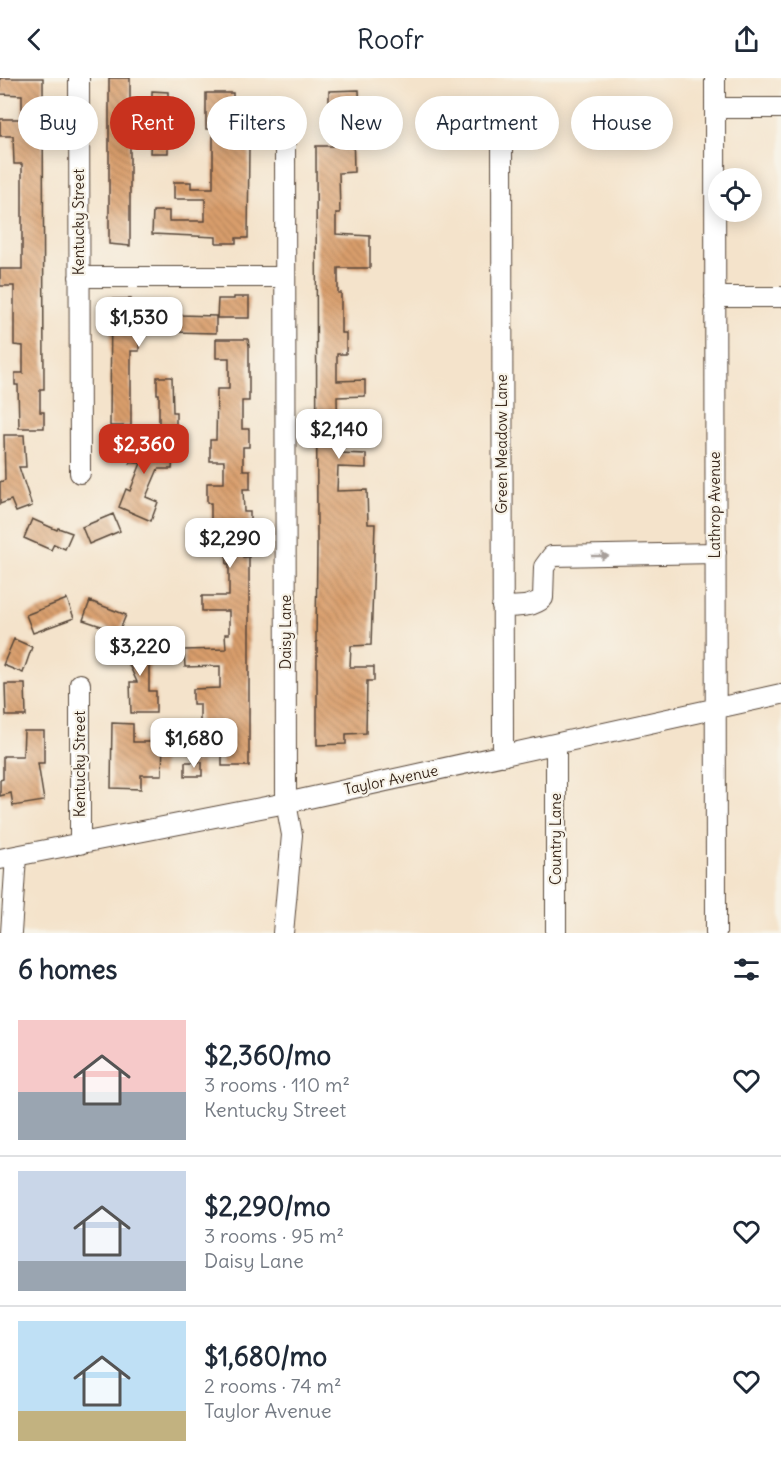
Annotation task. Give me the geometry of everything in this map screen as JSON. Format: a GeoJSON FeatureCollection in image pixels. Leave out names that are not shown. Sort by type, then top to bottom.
{"type":"FeatureCollection","features":[{"type":"Feature","properties":{"kind":"street","name":"Kentucky Street"},"geometry":{"type":"LineString","coordinates":[[79,78],[80,473]]}},
{"type":"Feature","properties":{"kind":"street","name":"Lathrop Avenue"},"geometry":{"type":"LineString","coordinates":[[715,78],[716,933]]}},
{"type":"Feature","properties":{"kind":"street"},"geometry":{"type":"LineString","coordinates":[[715,108],[781,108]]}},
{"type":"Feature","properties":{"kind":"street","name":"Daisy Lane"},"geometry":{"type":"LineString","coordinates":[[283,933],[292,835],[286,803],[285,150]]}},
{"type":"Feature","properties":{"kind":"street","name":"Green Meadow Lane"},"geometry":{"type":"LineString","coordinates":[[502,150],[503,756]]}},
{"type":"Feature","properties":{"kind":"street"},"geometry":{"type":"LineString","coordinates":[[80,277],[285,277]]}},
{"type":"Feature","properties":{"kind":"street"},"geometry":{"type":"LineString","coordinates":[[715,297],[781,297]]}},
{"type":"Feature","properties":{"kind":"street"},"geometry":{"type":"LineString","coordinates":[[502,607],[525,606],[538,603],[543,598],[544,567],[552,556],[716,553]]}},
{"type":"Feature","properties":{"kind":"street","name":"Kentucky Street"},"geometry":{"type":"LineString","coordinates":[[80,684],[80,844]]}},
{"type":"Feature","properties":{"kind":"street","name":"Taylor Avenue"},"geometry":{"type":"LineString","coordinates":[[8,857],[286,803],[781,694]]}},
{"type":"Feature","properties":{"kind":"street","name":"Country Lane"},"geometry":{"type":"LineString","coordinates":[[556,744],[556,933]]}},
{"type":"Feature","properties":{"kind":"street"},"geometry":{"type":"LineString","coordinates":[[8,857],[11,933]]}},
{"type":"Feature","properties":{"kind":"building"},"geometry":{"type":"Polygon","coordinates":[[[0,78],[43,78],[43,96],[0,94],[0,78]]]}},
{"type":"Feature","properties":{"kind":"building"},"geometry":{"type":"Polygon","coordinates":[[[109,78],[130,78],[130,96],[110,96],[110,150],[130,150],[130,246],[109,244],[109,78]]]}},
{"type":"Feature","properties":{"kind":"building"},"geometry":{"type":"Polygon","coordinates":[[[359,90],[359,96],[329,96],[329,91],[359,90]]]}},
{"type":"Feature","properties":{"kind":"building"},"geometry":{"type":"Polygon","coordinates":[[[152,91],[168,92],[168,96],[152,96],[152,91]]]}},
{"type":"Feature","properties":{"kind":"building"},"geometry":{"type":"Polygon","coordinates":[[[206,93],[233,93],[233,96],[207,96],[206,129],[206,93]]]}},
{"type":"Feature","properties":{"kind":"building"},"geometry":{"type":"Polygon","coordinates":[[[0,119],[18,119],[18,150],[43,150],[44,389],[40,389],[40,412],[44,412],[44,428],[19,428],[18,385],[15,385],[15,373],[23,373],[23,346],[14,345],[14,286],[0,286],[0,269],[22,269],[22,164],[14,164],[13,136],[0,136],[0,119]]]}},
{"type":"Feature","properties":{"kind":"building"},"geometry":{"type":"Polygon","coordinates":[[[316,146],[319,146],[319,150],[354,150],[354,172],[339,173],[340,213],[336,213],[336,234],[370,236],[370,268],[338,268],[338,293],[341,293],[341,333],[346,333],[346,354],[337,354],[337,381],[365,380],[365,396],[337,397],[338,453],[366,454],[366,468],[338,467],[337,491],[367,490],[368,524],[375,524],[371,645],[351,646],[350,667],[374,667],[374,681],[367,681],[366,733],[346,734],[346,744],[317,745],[316,642],[316,146]]]}},
{"type":"Feature","properties":{"kind":"building"},"geometry":{"type":"Polygon","coordinates":[[[150,150],[168,150],[168,153],[150,153],[150,150]]]}},
{"type":"Feature","properties":{"kind":"building"},"geometry":{"type":"Polygon","coordinates":[[[213,150],[249,150],[248,238],[236,238],[236,243],[216,243],[216,237],[152,234],[153,211],[169,211],[169,221],[205,221],[205,199],[174,199],[174,182],[191,182],[191,188],[213,188],[213,150]]]}},
{"type":"Feature","properties":{"kind":"building"},"geometry":{"type":"Polygon","coordinates":[[[234,297],[249,297],[249,318],[217,318],[218,299],[234,299],[234,297]]]}},
{"type":"Feature","properties":{"kind":"building"},"geometry":{"type":"Polygon","coordinates":[[[111,299],[131,299],[131,311],[179,309],[179,315],[216,316],[216,333],[172,332],[172,324],[139,322],[139,351],[131,351],[131,426],[110,426],[111,299]]]}},
{"type":"Feature","properties":{"kind":"building"},"geometry":{"type":"Polygon","coordinates":[[[216,339],[248,339],[249,346],[249,401],[242,401],[242,429],[249,429],[249,447],[243,447],[243,470],[250,470],[250,489],[243,489],[244,512],[250,512],[250,532],[243,532],[243,557],[249,557],[249,766],[222,766],[222,739],[200,739],[200,704],[193,704],[193,689],[220,688],[220,666],[185,667],[184,650],[226,649],[225,634],[229,634],[229,611],[202,611],[202,596],[229,596],[229,564],[227,564],[225,541],[218,541],[218,533],[211,533],[211,503],[207,503],[207,483],[224,483],[224,461],[210,461],[210,440],[216,440],[217,389],[229,389],[229,358],[216,358],[216,339]]]}},
{"type":"Feature","properties":{"kind":"building"},"geometry":{"type":"Polygon","coordinates":[[[157,377],[172,377],[176,429],[159,429],[157,377]]]}},
{"type":"Feature","properties":{"kind":"building"},"geometry":{"type":"Polygon","coordinates":[[[130,434],[158,434],[158,457],[173,457],[172,469],[158,469],[146,497],[158,502],[151,521],[119,507],[126,489],[130,491],[141,463],[130,463],[130,434]]]}},
{"type":"Feature","properties":{"kind":"building"},"geometry":{"type":"Polygon","coordinates":[[[4,435],[24,435],[26,467],[19,467],[32,506],[16,512],[11,500],[0,504],[0,482],[5,480],[4,435]]]}},
{"type":"Feature","properties":{"kind":"building"},"geometry":{"type":"Polygon","coordinates":[[[113,514],[120,531],[89,544],[82,527],[113,514]]]}},
{"type":"Feature","properties":{"kind":"building"},"geometry":{"type":"Polygon","coordinates":[[[32,519],[57,530],[58,528],[72,533],[65,549],[54,544],[51,550],[24,538],[32,519]]]}},
{"type":"Feature","properties":{"kind":"building"},"geometry":{"type":"Polygon","coordinates":[[[67,599],[74,618],[33,633],[26,615],[67,599]]]}},
{"type":"Feature","properties":{"kind":"building"},"geometry":{"type":"Polygon","coordinates":[[[90,601],[126,615],[119,632],[83,620],[90,601]]]}},
{"type":"Feature","properties":{"kind":"building"},"geometry":{"type":"Polygon","coordinates":[[[137,638],[140,646],[147,643],[155,664],[149,666],[149,691],[156,691],[156,713],[131,713],[130,682],[137,682],[120,645],[137,638]]]}},
{"type":"Feature","properties":{"kind":"building"},"geometry":{"type":"Polygon","coordinates":[[[14,639],[32,647],[23,673],[3,665],[14,639]]]}},
{"type":"Feature","properties":{"kind":"building"},"geometry":{"type":"Polygon","coordinates":[[[5,684],[25,684],[26,716],[6,716],[5,684]]]}},
{"type":"Feature","properties":{"kind":"building"},"geometry":{"type":"Polygon","coordinates":[[[112,723],[133,724],[133,742],[163,742],[162,775],[141,775],[141,789],[111,788],[112,723]]]}},
{"type":"Feature","properties":{"kind":"building"},"geometry":{"type":"Polygon","coordinates":[[[24,731],[44,731],[44,763],[38,763],[44,801],[13,806],[11,793],[0,796],[3,756],[23,756],[24,731]]]}},
{"type":"Feature","properties":{"kind":"building"},"geometry":{"type":"Polygon","coordinates":[[[185,762],[202,762],[202,776],[185,776],[185,762]]]}}]}
